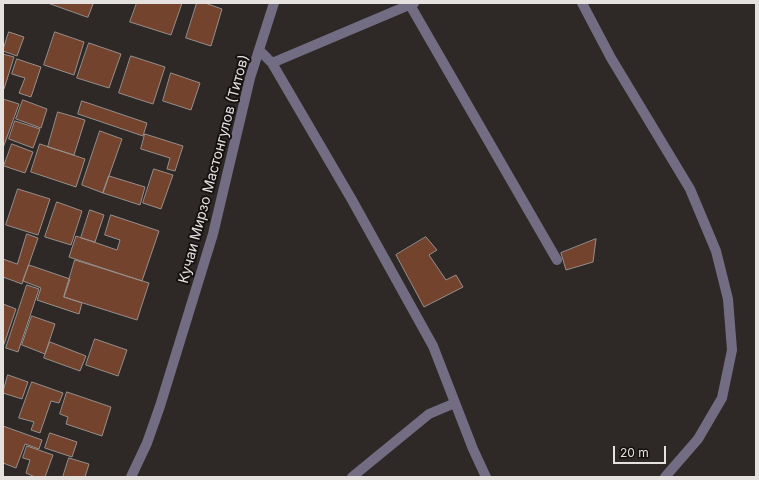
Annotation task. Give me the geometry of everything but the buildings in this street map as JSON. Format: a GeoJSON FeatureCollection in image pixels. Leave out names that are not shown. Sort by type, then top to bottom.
{"type":"FeatureCollection","features":[{"type":"Feature","properties":{"kind":"street","name":"Кучаи Мирзо Мастонгулов (Титов)"},"geometry":{"type":"LineString","coordinates":[[131,477],[148,443],[213,234],[250,78],[260,51],[274,3]]}},
{"type":"Feature","properties":{"kind":"street"},"geometry":{"type":"LineString","coordinates":[[582,3],[611,58],[690,189],[716,252],[728,299],[732,350],[722,398],[698,438],[665,477]]}},
{"type":"Feature","properties":{"kind":"street"},"geometry":{"type":"LineString","coordinates":[[272,63],[412,4],[557,260]]}},
{"type":"Feature","properties":{"kind":"street"},"geometry":{"type":"LineString","coordinates":[[260,51],[272,63],[352,200],[433,346],[486,477]]}},
{"type":"Feature","properties":{"kind":"street"},"geometry":{"type":"LineString","coordinates":[[352,477],[429,414],[455,403]]}}]}
